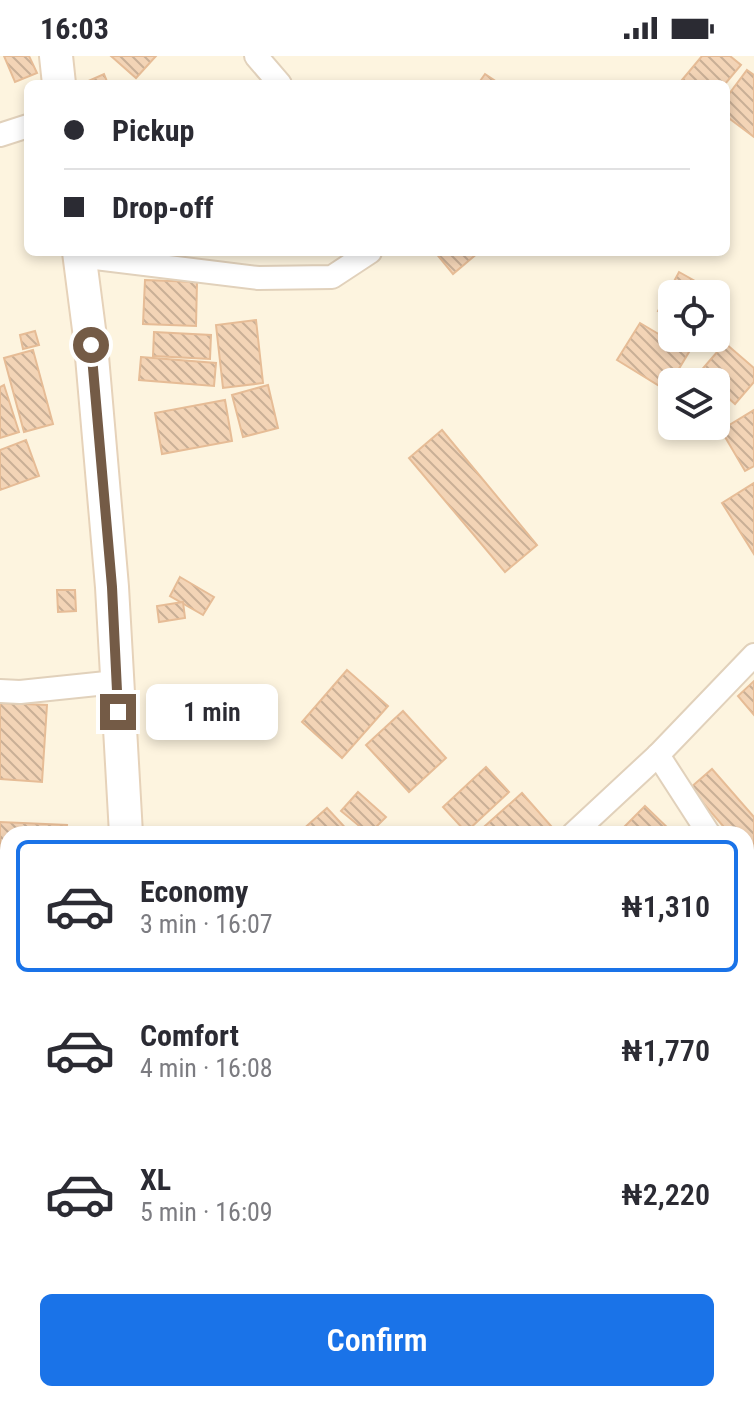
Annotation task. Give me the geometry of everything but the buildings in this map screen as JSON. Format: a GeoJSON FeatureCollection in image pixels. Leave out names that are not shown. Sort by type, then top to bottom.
{"type":"FeatureCollection","features":[{"type":"Feature","properties":{"kind":"main road"},"geometry":{"type":"LineString","coordinates":[[56,56],[59,80]]}},
{"type":"Feature","properties":{"kind":"main road"},"geometry":{"type":"LineString","coordinates":[[79,256],[91,345],[111,571],[125,826]]}},
{"type":"Feature","properties":{"kind":"street"},"geometry":{"type":"LineString","coordinates":[[256,56],[277,80]]}},
{"type":"Feature","properties":{"kind":"street"},"geometry":{"type":"LineString","coordinates":[[0,135],[24,127]]}},
{"type":"Feature","properties":{"kind":"street"},"geometry":{"type":"LineString","coordinates":[[94,256],[258,278],[332,277],[364,256]]}},
{"type":"Feature","properties":{"kind":"street"},"geometry":{"type":"LineString","coordinates":[[582,826],[658,755],[754,655]]}},
{"type":"Feature","properties":{"kind":"street"},"geometry":{"type":"LineString","coordinates":[[0,691],[20,692],[116,682]]}},
{"type":"Feature","properties":{"kind":"street"},"geometry":{"type":"LineString","coordinates":[[658,755],[704,826]]}},
{"type":"Feature","properties":{"kind":"route"},"geometry":{"type":"LineString","coordinates":[[91,345],[112,587],[118,712]]}}]}
